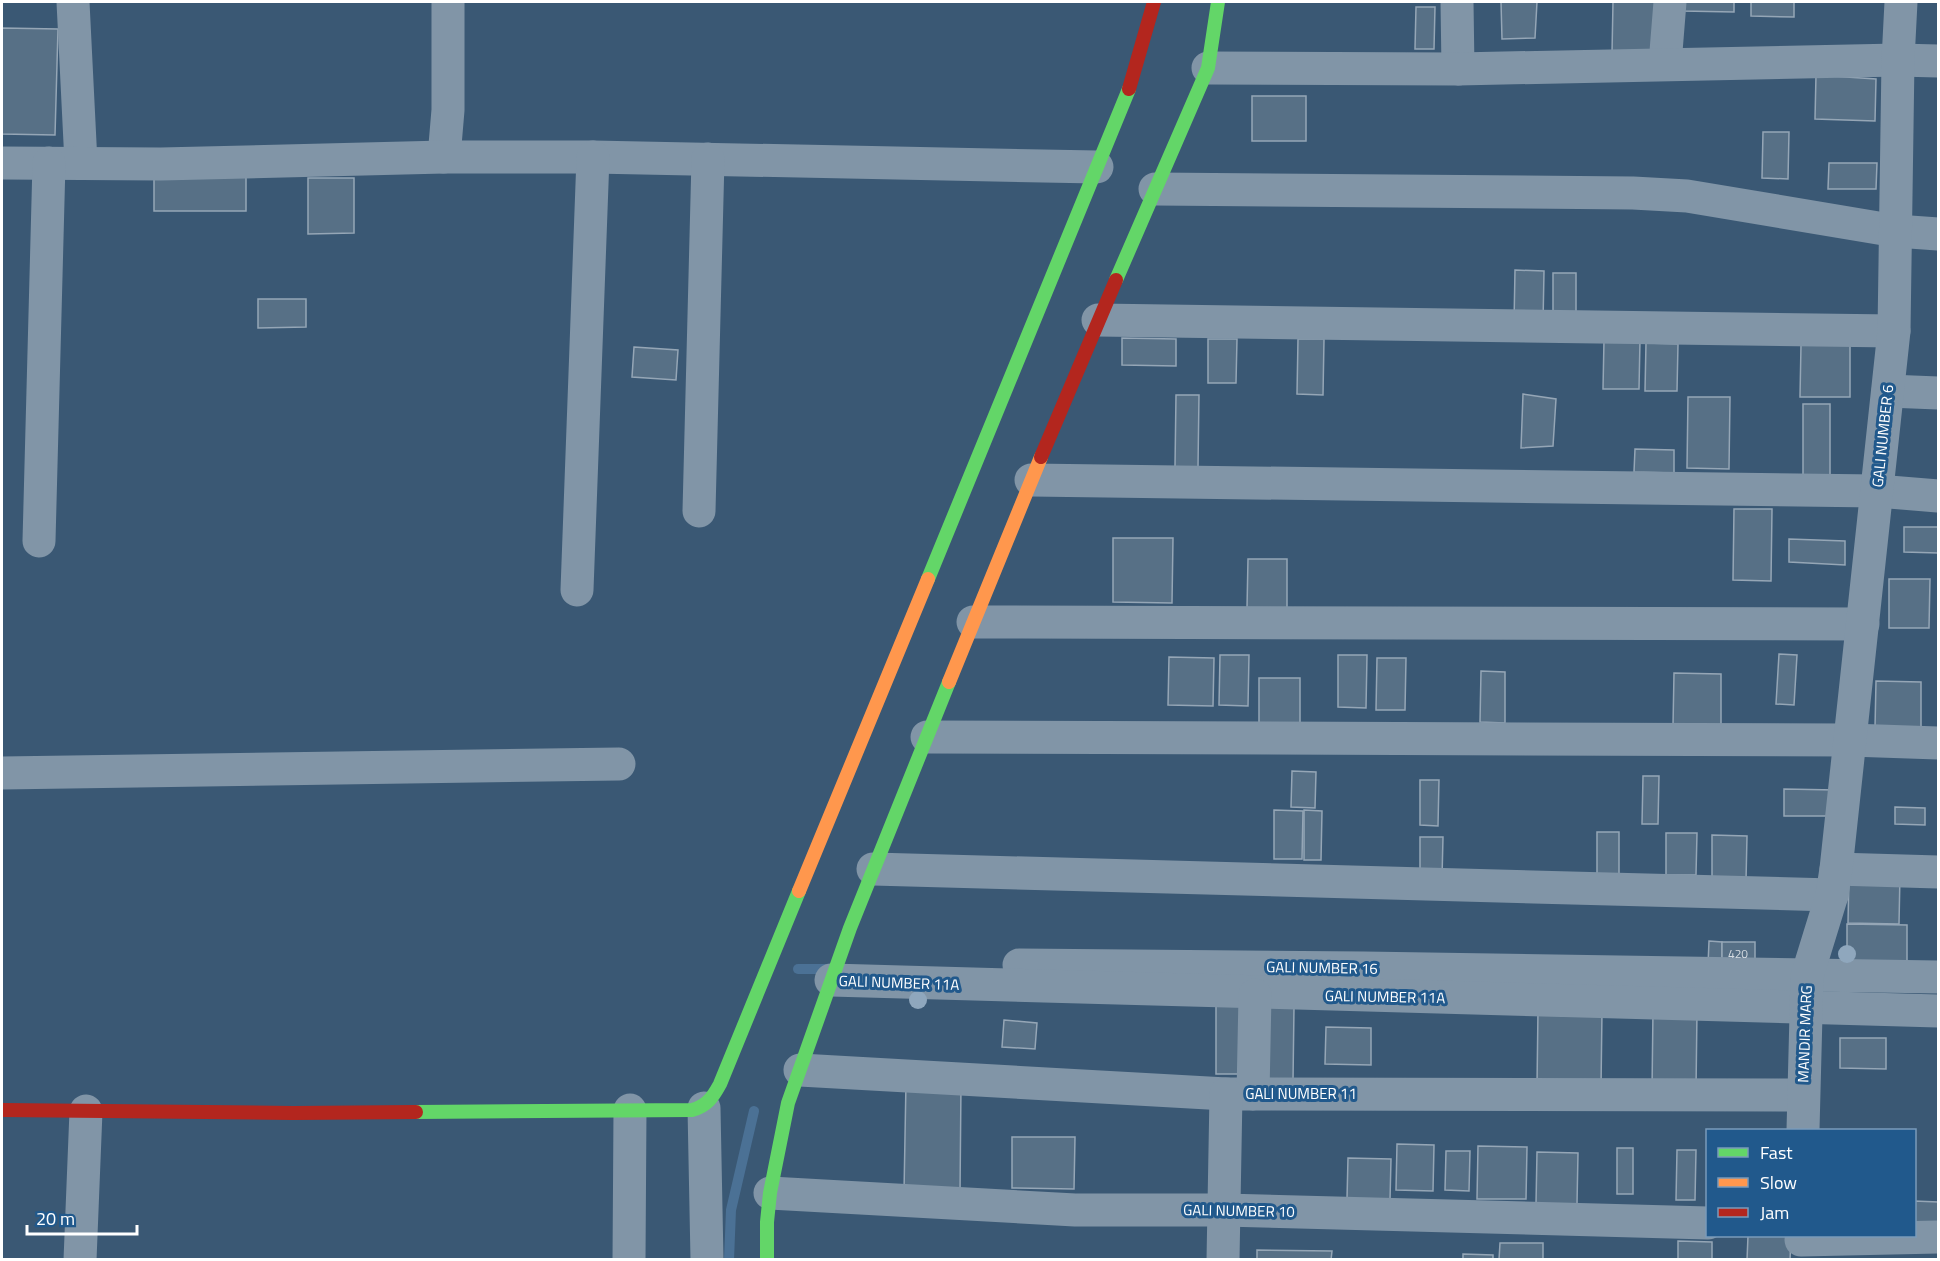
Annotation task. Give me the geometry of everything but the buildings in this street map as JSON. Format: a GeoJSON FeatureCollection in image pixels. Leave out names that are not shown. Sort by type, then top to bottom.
{"type":"FeatureCollection","features":[{"type":"Feature","properties":{"kind":"street"},"geometry":{"type":"LineString","coordinates":[[39,541],[65,163],[73,2]]}},
{"type":"Feature","properties":{"kind":"street"},"geometry":{"type":"LineString","coordinates":[[444,157],[448,110],[448,2]]}},
{"type":"Feature","properties":{"kind":"street"},"geometry":{"type":"LineString","coordinates":[[2,1110],[305,1113],[692,1110],[704,1108],[714,1097],[720,1083],[1133,79],[1154,2]]}},
{"type":"Feature","properties":{"kind":"street"},"geometry":{"type":"LineString","coordinates":[[767,1260],[770,1193],[788,1103],[834,971],[1031,480],[1208,69],[1218,2]]}},
{"type":"Feature","properties":{"kind":"street"},"geometry":{"type":"LineString","coordinates":[[1457,2],[1458,69]]}},
{"type":"Feature","properties":{"kind":"street"},"geometry":{"type":"LineString","coordinates":[[1665,64],[1670,2]]}},
{"type":"Feature","properties":{"kind":"street","name":"GALI NUMBER 6"},"geometry":{"type":"LineString","coordinates":[[1834,882],[1894,332],[1901,2]]}},
{"type":"Feature","properties":{"kind":"street"},"geometry":{"type":"LineString","coordinates":[[1208,69],[1458,69],[1938,61]]}},
{"type":"Feature","properties":{"kind":"street"},"geometry":{"type":"LineString","coordinates":[[2,163],[161,164],[444,157],[593,157],[1097,167]]}},
{"type":"Feature","properties":{"kind":"street"},"geometry":{"type":"LineString","coordinates":[[578,590],[593,157]]}},
{"type":"Feature","properties":{"kind":"street"},"geometry":{"type":"LineString","coordinates":[[699,511],[708,159]]}},
{"type":"Feature","properties":{"kind":"street"},"geometry":{"type":"LineString","coordinates":[[1155,189],[1634,193],[1687,196],[1896,231],[1938,234]]}},
{"type":"Feature","properties":{"kind":"street"},"geometry":{"type":"LineString","coordinates":[[1098,320],[1894,332]]}},
{"type":"Feature","properties":{"kind":"street"},"geometry":{"type":"LineString","coordinates":[[1888,391],[1938,393]]}},
{"type":"Feature","properties":{"kind":"street"},"geometry":{"type":"LineString","coordinates":[[1031,480],[1877,491],[1938,496]]}},
{"type":"Feature","properties":{"kind":"street"},"geometry":{"type":"LineString","coordinates":[[973,622],[1863,624]]}},
{"type":"Feature","properties":{"kind":"street"},"geometry":{"type":"LineString","coordinates":[[927,737],[1850,740],[1938,743]]}},
{"type":"Feature","properties":{"kind":"street"},"geometry":{"type":"LineString","coordinates":[[2,773],[620,764]]}},
{"type":"Feature","properties":{"kind":"street"},"geometry":{"type":"LineString","coordinates":[[873,869],[1834,882],[1938,872]]}},
{"type":"Feature","properties":{"kind":"street","name":"MANDIR MARG"},"geometry":{"type":"LineString","coordinates":[[1803,1129],[1807,992],[1834,882]]}},
{"type":"Feature","properties":{"kind":"street","name":"GALI NUMBER 16"},"geometry":{"type":"LineString","coordinates":[[834,971],[1364,968],[1807,992]]}},
{"type":"Feature","properties":{"kind":"street","name":"GALI NUMBER 11A"},"geometry":{"type":"LineString","coordinates":[[834,971],[1255,995],[1807,992],[1938,1011]]}},
{"type":"Feature","properties":{"kind":"street"},"geometry":{"type":"LineString","coordinates":[[1807,992],[1938,978]]}},
{"type":"Feature","properties":{"kind":"street"},"geometry":{"type":"LineString","coordinates":[[1223,1260],[1224,1210],[1255,995]]}},
{"type":"Feature","properties":{"kind":"street","name":"GALI NUMBER 11"},"geometry":{"type":"LineString","coordinates":[[800,1070],[1239,1094],[1803,1095]]}},
{"type":"Feature","properties":{"kind":"street"},"geometry":{"type":"LineString","coordinates":[[704,1108],[707,1260]]}},
{"type":"Feature","properties":{"kind":"street"},"geometry":{"type":"LineString","coordinates":[[629,1260],[630,1110]]}},
{"type":"Feature","properties":{"kind":"street"},"geometry":{"type":"LineString","coordinates":[[80,1260],[86,1111]]}},
{"type":"Feature","properties":{"kind":"street","name":"GALI NUMBER 10"},"geometry":{"type":"LineString","coordinates":[[770,1193],[1076,1210],[1224,1210],[1706,1223]]}},
{"type":"Feature","properties":{"kind":"street"},"geometry":{"type":"LineString","coordinates":[[1801,1245],[1938,1238]]}},
{"type":"Feature","properties":{"kind":"waterway"},"geometry":{"type":"LineString","coordinates":[[798,969],[831,969]]}},
{"type":"Feature","properties":{"kind":"waterway"},"geometry":{"type":"LineString","coordinates":[[729,1260],[731,1210],[754,1111]]}},
{"type":"Feature","properties":{"kind":"traffic: fast"},"geometry":{"type":"LineString","coordinates":[[1116,280],[1208,68],[1218,2]]}},
{"type":"Feature","properties":{"kind":"traffic: fast"},"geometry":{"type":"LineString","coordinates":[[928,579],[1129,89]]}},
{"type":"Feature","properties":{"kind":"traffic: fast"},"geometry":{"type":"LineString","coordinates":[[767,1260],[770,1193],[788,1103],[850,928],[949,682]]}},
{"type":"Feature","properties":{"kind":"traffic: fast"},"geometry":{"type":"LineString","coordinates":[[416,1112],[692,1110],[702,1106],[712,1097],[720,1084],[799,891]]}},
{"type":"Feature","properties":{"kind":"traffic: slow"},"geometry":{"type":"LineString","coordinates":[[949,682],[1041,457]]}},
{"type":"Feature","properties":{"kind":"traffic: slow"},"geometry":{"type":"LineString","coordinates":[[799,891],[928,579]]}},
{"type":"Feature","properties":{"kind":"traffic: jam"},"geometry":{"type":"LineString","coordinates":[[1129,89],[1154,2]]}},
{"type":"Feature","properties":{"kind":"traffic: jam"},"geometry":{"type":"LineString","coordinates":[[1041,457],[1116,280]]}},
{"type":"Feature","properties":{"kind":"traffic: jam"},"geometry":{"type":"LineString","coordinates":[[2,1110],[416,1112]]}}]}
